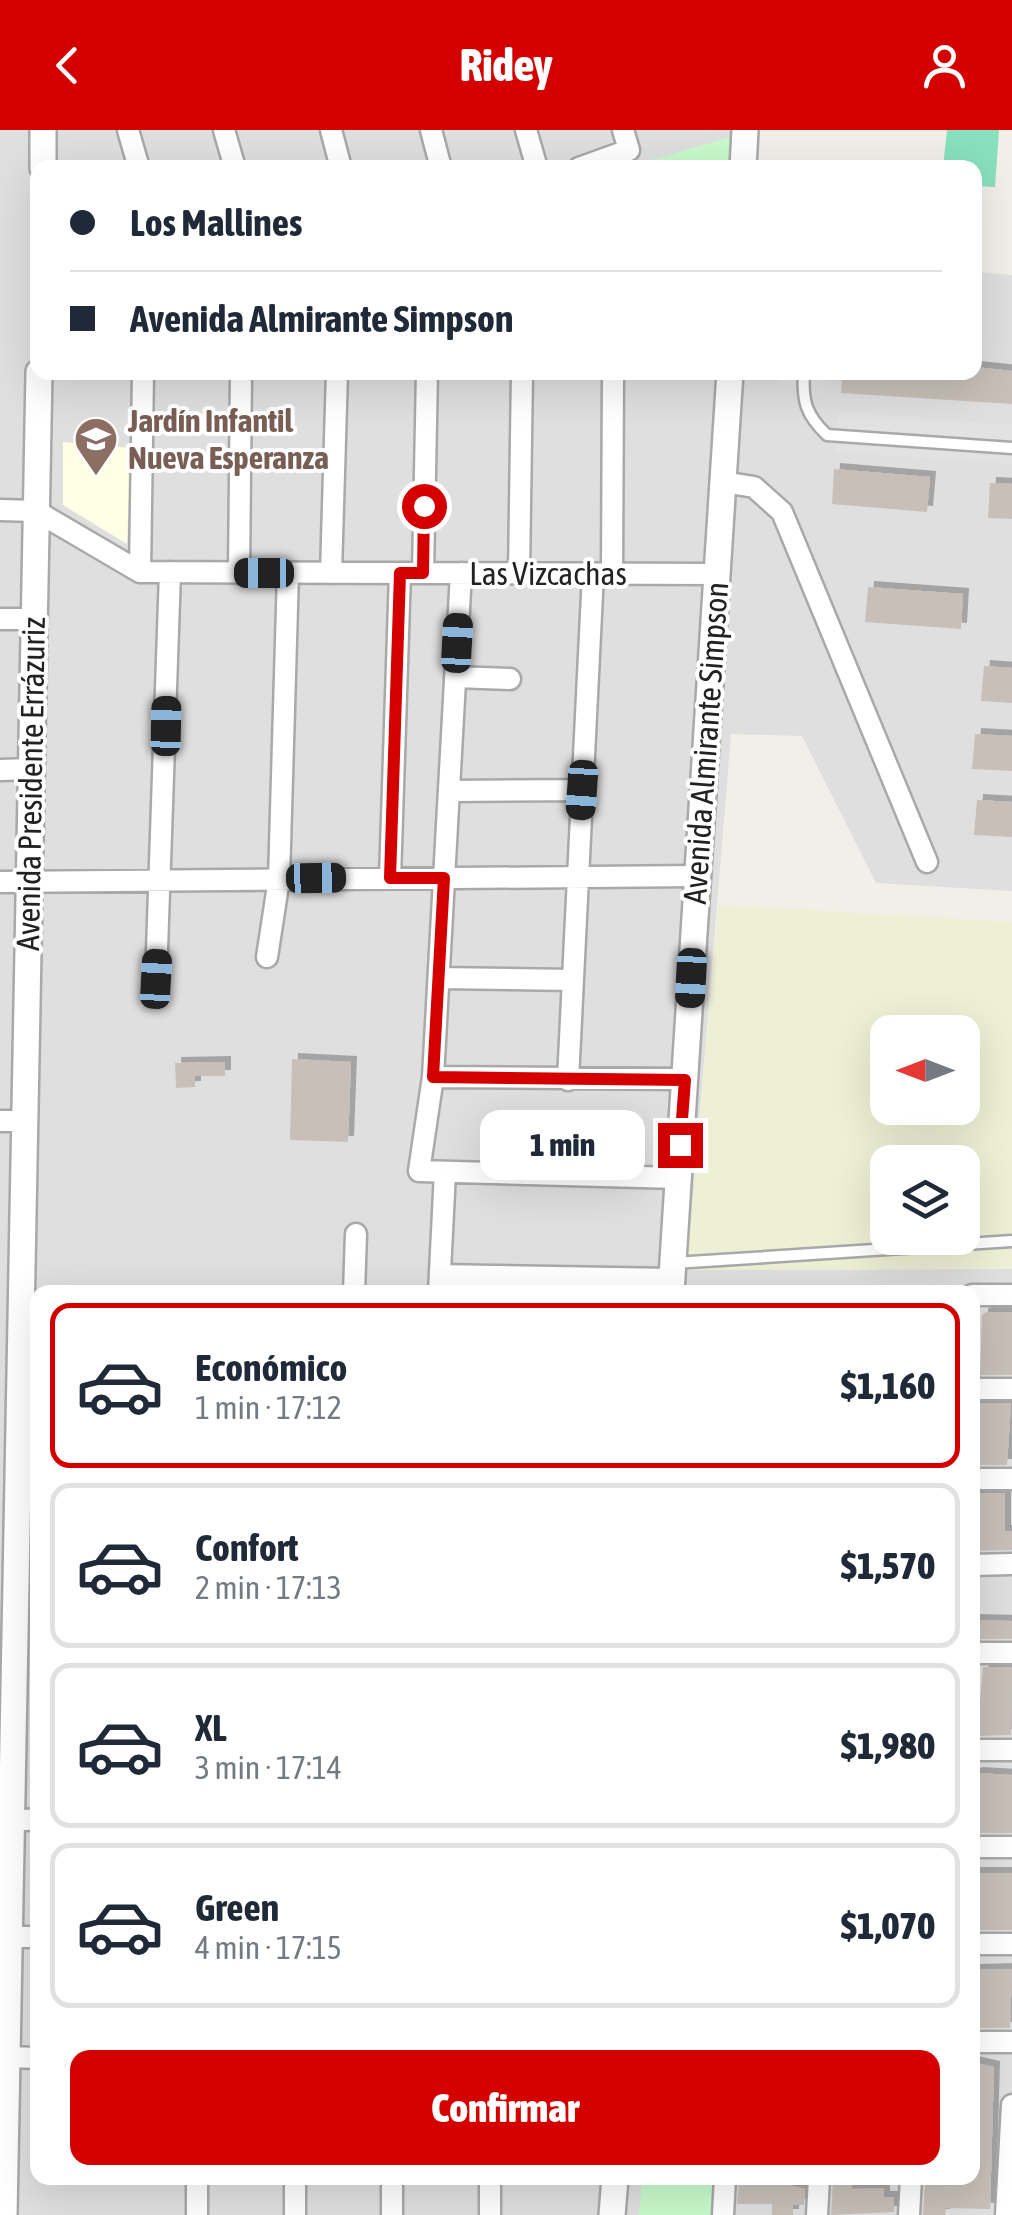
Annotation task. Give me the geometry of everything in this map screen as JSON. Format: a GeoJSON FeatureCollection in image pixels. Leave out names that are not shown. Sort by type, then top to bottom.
{"type":"FeatureCollection","features":[{"type":"Feature","properties":{"kind":"street"},"geometry":{"type":"LineString","coordinates":[[43,160],[44,130]]}},
{"type":"Feature","properties":{"kind":"street"},"geometry":{"type":"LineString","coordinates":[[128,130],[137,160]]}},
{"type":"Feature","properties":{"kind":"street"},"geometry":{"type":"LineString","coordinates":[[224,130],[232,160]]}},
{"type":"Feature","properties":{"kind":"street"},"geometry":{"type":"LineString","coordinates":[[331,130],[340,160]]}},
{"type":"Feature","properties":{"kind":"street"},"geometry":{"type":"LineString","coordinates":[[430,130],[439,160]]}},
{"type":"Feature","properties":{"kind":"street"},"geometry":{"type":"LineString","coordinates":[[526,130],[535,160]]}},
{"type":"Feature","properties":{"kind":"street"},"geometry":{"type":"LineString","coordinates":[[741,131],[743,160]]}},
{"type":"Feature","properties":{"kind":"street"},"geometry":{"type":"LineString","coordinates":[[592,160],[626,140]]}},
{"type":"Feature","properties":{"kind":"street","name":"Avenida Presidente Errázuriz"},"geometry":{"type":"LineString","coordinates":[[4,2215],[12,1121],[29,880],[38,380]]}},
{"type":"Feature","properties":{"kind":"street"},"geometry":{"type":"LineString","coordinates":[[0,510],[36,511],[140,572],[143,380]]}},
{"type":"Feature","properties":{"kind":"street"},"geometry":{"type":"LineString","coordinates":[[239,573],[242,380]]}},
{"type":"Feature","properties":{"kind":"street"},"geometry":{"type":"LineString","coordinates":[[331,573],[337,380]]}},
{"type":"Feature","properties":{"kind":"street"},"geometry":{"type":"LineString","coordinates":[[423,573],[426,380]]}},
{"type":"Feature","properties":{"kind":"street"},"geometry":{"type":"LineString","coordinates":[[519,574],[522,380]]}},
{"type":"Feature","properties":{"kind":"street"},"geometry":{"type":"LineString","coordinates":[[568,1080],[576,877],[602,574],[613,380]]}},
{"type":"Feature","properties":{"kind":"street","name":"Avenida Almirante Simpson"},"geometry":{"type":"LineString","coordinates":[[672,1278],[730,380]]}},
{"type":"Feature","properties":{"kind":"street"},"geometry":{"type":"LineString","coordinates":[[724,482],[762,492],[782,512],[927,862]]}},
{"type":"Feature","properties":{"kind":"street","name":"Las Vizcachas"},"geometry":{"type":"LineString","coordinates":[[140,572],[717,574]]}},
{"type":"Feature","properties":{"kind":"street"},"geometry":{"type":"LineString","coordinates":[[156,979],[170,572]]}},
{"type":"Feature","properties":{"kind":"street"},"geometry":{"type":"LineString","coordinates":[[267,957],[279,879],[288,573]]}},
{"type":"Feature","properties":{"kind":"street"},"geometry":{"type":"LineString","coordinates":[[390,878],[400,573]]}},
{"type":"Feature","properties":{"kind":"street"},"geometry":{"type":"LineString","coordinates":[[461,573],[433,1077],[419,1172],[678,1178]]}},
{"type":"Feature","properties":{"kind":"street"},"geometry":{"type":"LineString","coordinates":[[0,619],[34,618]]}},
{"type":"Feature","properties":{"kind":"street"},"geometry":{"type":"LineString","coordinates":[[455,678],[510,679]]}},
{"type":"Feature","properties":{"kind":"street"},"geometry":{"type":"LineString","coordinates":[[0,770],[31,769]]}},
{"type":"Feature","properties":{"kind":"street"},"geometry":{"type":"LineString","coordinates":[[449,792],[582,790]]}},
{"type":"Feature","properties":{"kind":"street"},"geometry":{"type":"LineString","coordinates":[[0,882],[698,876]]}},
{"type":"Feature","properties":{"kind":"street"},"geometry":{"type":"LineString","coordinates":[[439,978],[572,980]]}},
{"type":"Feature","properties":{"kind":"street"},"geometry":{"type":"LineString","coordinates":[[433,1077],[685,1080]]}},
{"type":"Feature","properties":{"kind":"street"},"geometry":{"type":"LineString","coordinates":[[445,1172],[440,1284],[672,1278]]}},
{"type":"Feature","properties":{"kind":"street"},"geometry":{"type":"LineString","coordinates":[[354,1285],[356,1234]]}},
{"type":"Feature","properties":{"kind":"street"},"geometry":{"type":"LineString","coordinates":[[980,1295],[1012,1294]]}},
{"type":"Feature","properties":{"kind":"street"},"geometry":{"type":"LineString","coordinates":[[980,1389],[1012,1389]]}},
{"type":"Feature","properties":{"kind":"street"},"geometry":{"type":"LineString","coordinates":[[980,1479],[1012,1479]]}},
{"type":"Feature","properties":{"kind":"street"},"geometry":{"type":"LineString","coordinates":[[980,1564],[1012,1564]]}},
{"type":"Feature","properties":{"kind":"street"},"geometry":{"type":"LineString","coordinates":[[980,1653],[1012,1653]]}},
{"type":"Feature","properties":{"kind":"street"},"geometry":{"type":"LineString","coordinates":[[980,1750],[1012,1750]]}},
{"type":"Feature","properties":{"kind":"street"},"geometry":{"type":"LineString","coordinates":[[980,1847],[1012,1847]]}},
{"type":"Feature","properties":{"kind":"street"},"geometry":{"type":"LineString","coordinates":[[9,1936],[30,1937]]}},
{"type":"Feature","properties":{"kind":"street"},"geometry":{"type":"LineString","coordinates":[[980,1944],[1012,1944]]}},
{"type":"Feature","properties":{"kind":"street"},"geometry":{"type":"LineString","coordinates":[[980,2042],[1012,2042]]}},
{"type":"Feature","properties":{"kind":"street"},"geometry":{"type":"LineString","coordinates":[[7,2058],[30,2058]]}},
{"type":"Feature","properties":{"kind":"street"},"geometry":{"type":"LineString","coordinates":[[1006,2215],[1012,2105]]}},
{"type":"Feature","properties":{"kind":"street"},"geometry":{"type":"LineString","coordinates":[[196,2215],[197,2185]]}},
{"type":"Feature","properties":{"kind":"street"},"geometry":{"type":"LineString","coordinates":[[295,2185],[295,2215]]}},
{"type":"Feature","properties":{"kind":"street"},"geometry":{"type":"LineString","coordinates":[[392,2185],[392,2215]]}},
{"type":"Feature","properties":{"kind":"street"},"geometry":{"type":"LineString","coordinates":[[490,2185],[490,2215]]}},
{"type":"Feature","properties":{"kind":"street"},"geometry":{"type":"LineString","coordinates":[[612,2215],[614,2185]]}},
{"type":"Feature","properties":{"kind":"street"},"geometry":{"type":"LineString","coordinates":[[723,2215],[725,2185]]}},
{"type":"Feature","properties":{"kind":"street"},"geometry":{"type":"LineString","coordinates":[[818,2215],[819,2185]]}},
{"type":"Feature","properties":{"kind":"street"},"geometry":{"type":"LineString","coordinates":[[908,2215],[910,2185]]}},
{"type":"Feature","properties":{"kind":"lane"},"geometry":{"type":"LineString","coordinates":[[803,380],[802,399],[811,419],[828,434],[1012,448]]}},
{"type":"Feature","properties":{"kind":"lane"},"geometry":{"type":"LineString","coordinates":[[672,1278],[1012,1241]]}},
{"type":"Feature","properties":{"kind":"shaded area"},"geometry":{"type":"Polygon","coordinates":[[[0,130],[755,130],[755,160],[30,160],[30,380],[982,380],[982,273],[1012,275],[1012,891],[876,883],[802,736],[731,734],[687,1270],[1012,1269],[1012,2215],[0,2215],[0,130]]]}},
{"type":"Feature","properties":{"kind":"shaded area"},"geometry":{"type":"Polygon","coordinates":[[[778,380],[825,380],[824,396],[808,395],[808,387],[779,384],[778,380]]]}},
{"type":"Feature","properties":{"kind":"shaded area"},"geometry":{"type":"Polygon","coordinates":[[[839,412],[1012,425],[1012,464],[836,452],[839,412]]]}},
{"type":"Feature","properties":{"kind":"shaded area","name":"Jardín Infantil Nueva Esperanza"},"geometry":{"type":"Polygon","coordinates":[[[63,442],[131,448],[127,544],[63,505],[63,442]]]}},
{"type":"Feature","properties":{"kind":"shaded area"},"geometry":{"type":"Polygon","coordinates":[[[718,905],[1012,922],[1012,1269],[687,1270],[718,905]]]}},
{"type":"Feature","properties":{"kind":"green space"},"geometry":{"type":"Polygon","coordinates":[[[947,130],[999,130],[995,187],[982,186],[982,160],[944,160],[947,130]]]}},
{"type":"Feature","properties":{"kind":"green space"},"geometry":{"type":"Polygon","coordinates":[[[731,137],[730,160],[652,160],[731,137]]]}},
{"type":"Feature","properties":{"kind":"green space"},"geometry":{"type":"Polygon","coordinates":[[[634,154],[636,160],[615,160],[634,154]]]}},
{"type":"Feature","properties":{"kind":"green space"},"geometry":{"type":"Polygon","coordinates":[[[641,2185],[720,2185],[718,2215],[639,2215],[641,2185]]]}},
{"type":"Feature","properties":{"kind":"building"},"geometry":{"type":"Polygon","coordinates":[[[982,368],[1012,371],[1012,404],[841,393],[842,380],[982,380],[982,368]]]}},
{"type":"Feature","properties":{"kind":"building"},"geometry":{"type":"Polygon","coordinates":[[[834,469],[930,477],[927,512],[832,504],[834,469]]]}},
{"type":"Feature","properties":{"kind":"building"},"geometry":{"type":"Polygon","coordinates":[[[990,483],[1012,484],[1012,519],[988,518],[990,483]]]}},
{"type":"Feature","properties":{"kind":"building"},"geometry":{"type":"Polygon","coordinates":[[[868,587],[963,594],[961,629],[865,622],[868,587]]]}},
{"type":"Feature","properties":{"kind":"building"},"geometry":{"type":"Polygon","coordinates":[[[984,666],[1012,668],[1012,703],[981,701],[984,666]]]}},
{"type":"Feature","properties":{"kind":"building"},"geometry":{"type":"Polygon","coordinates":[[[975,734],[1012,736],[1012,771],[972,769],[975,734]]]}},
{"type":"Feature","properties":{"kind":"building"},"geometry":{"type":"Polygon","coordinates":[[[977,800],[1012,802],[1012,837],[974,835],[977,800]]]}},
{"type":"Feature","properties":{"kind":"building"},"geometry":{"type":"Polygon","coordinates":[[[292,1059],[351,1062],[348,1142],[290,1140],[292,1059]]]}},
{"type":"Feature","properties":{"kind":"building"},"geometry":{"type":"Polygon","coordinates":[[[225,1062],[225,1076],[195,1076],[195,1087],[176,1088],[175,1063],[225,1062]]]}},
{"type":"Feature","properties":{"kind":"building"},"geometry":{"type":"Polygon","coordinates":[[[1012,1312],[1012,1375],[980,1375],[982,1315],[1012,1312]]]}},
{"type":"Feature","properties":{"kind":"building"},"geometry":{"type":"Polygon","coordinates":[[[1011,1403],[1007,1465],[980,1465],[980,1404],[1011,1403]]]}},
{"type":"Feature","properties":{"kind":"building"},"geometry":{"type":"Polygon","coordinates":[[[980,1493],[1005,1493],[1005,1531],[1012,1531],[1012,1550],[980,1551],[980,1493]]]}},
{"type":"Feature","properties":{"kind":"building"},"geometry":{"type":"Polygon","coordinates":[[[980,1620],[1012,1621],[1012,1639],[980,1639],[980,1620]]]}},
{"type":"Feature","properties":{"kind":"building"},"geometry":{"type":"Polygon","coordinates":[[[983,1667],[1012,1667],[1011,1735],[980,1736],[983,1667]]]}},
{"type":"Feature","properties":{"kind":"building"},"geometry":{"type":"Polygon","coordinates":[[[980,1773],[1012,1775],[1012,1833],[980,1833],[980,1773]]]}},
{"type":"Feature","properties":{"kind":"building"},"geometry":{"type":"Polygon","coordinates":[[[980,1873],[1012,1873],[1012,1930],[980,1930],[980,1873]]]}},
{"type":"Feature","properties":{"kind":"building"},"geometry":{"type":"Polygon","coordinates":[[[1012,1969],[1010,2028],[980,2028],[980,1970],[1012,1969]]]}},
{"type":"Feature","properties":{"kind":"building"},"geometry":{"type":"Polygon","coordinates":[[[980,2064],[994,2067],[990,2209],[946,2208],[945,2215],[923,2215],[925,2185],[980,2185],[980,2064]]]}},
{"type":"Feature","properties":{"kind":"building"},"geometry":{"type":"Polygon","coordinates":[[[739,2185],[792,2185],[805,2189],[804,2205],[793,2205],[793,2215],[772,2215],[772,2204],[737,2204],[739,2185]]]}},
{"type":"Feature","properties":{"kind":"building"},"geometry":{"type":"Polygon","coordinates":[[[833,2185],[884,2188],[884,2197],[894,2197],[894,2212],[831,2215],[833,2185]]]}},
{"type":"Feature","properties":{"kind":"place","name":"Jardín Infantil Nueva Esperanza"},"geometry":{"type":"Point","coordinates":[96,477]}},
{"type":"Feature","properties":{"kind":"route"},"geometry":{"type":"LineString","coordinates":[[424,506],[423,573],[400,573],[390,878],[444,878],[433,1077],[685,1080],[680,1145]]}}]}
